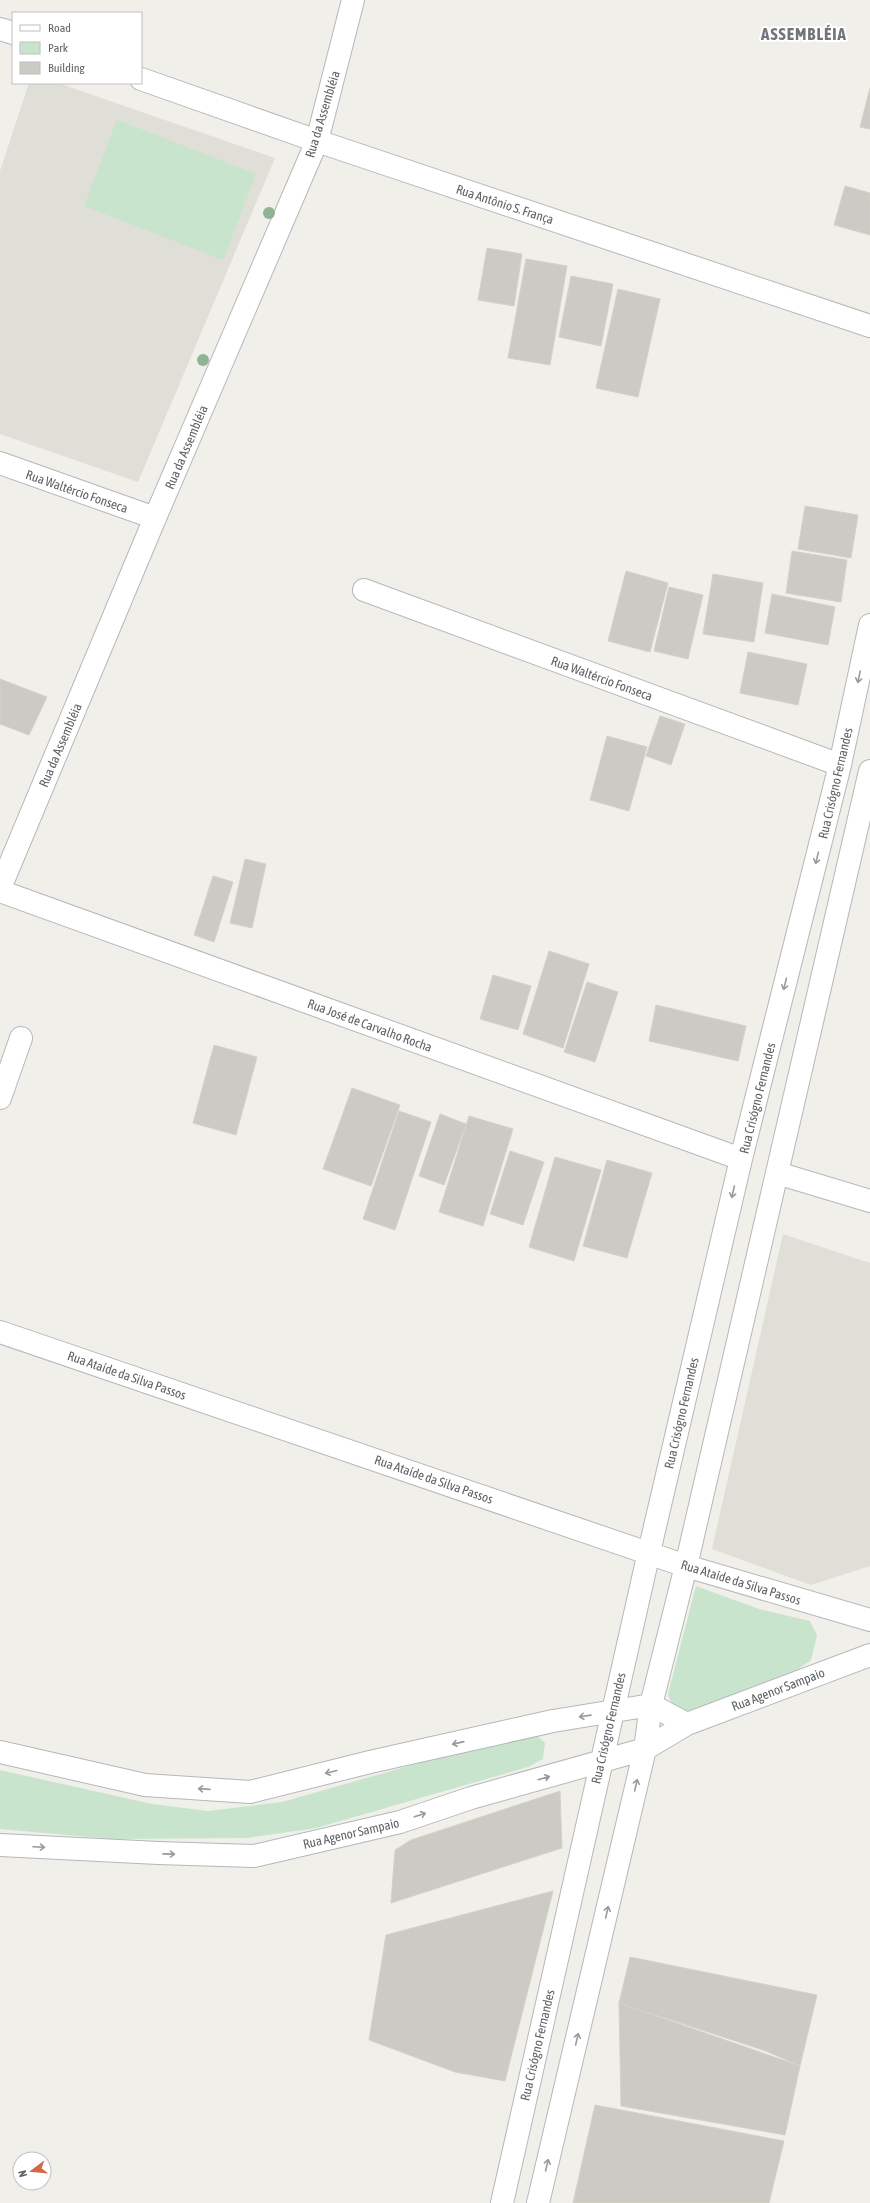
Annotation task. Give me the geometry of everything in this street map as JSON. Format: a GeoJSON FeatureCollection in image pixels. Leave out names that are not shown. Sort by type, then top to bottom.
{"type":"FeatureCollection","features":[{"type":"Feature","properties":{"kind":"street","name":"Rua da Assembléia"},"geometry":{"type":"LineString","coordinates":[[0,888],[155,518],[316,142],[353,0]]}},
{"type":"Feature","properties":{"kind":"street"},"geometry":{"type":"LineString","coordinates":[[0,28],[12,33]]}},
{"type":"Feature","properties":{"kind":"street","name":"Rua Antônio S. França"},"geometry":{"type":"LineString","coordinates":[[142,79],[316,142],[870,326]]}},
{"type":"Feature","properties":{"kind":"street","name":"Rua Waltércio Fonseca"},"geometry":{"type":"LineString","coordinates":[[0,464],[155,518]]}},
{"type":"Feature","properties":{"kind":"street","name":"Rua Waltércio Fonseca"},"geometry":{"type":"LineString","coordinates":[[364,590],[840,765]]}},
{"type":"Feature","properties":{"kind":"street","name":"Rua Crisógno Fernandes"},"geometry":{"type":"LineString","coordinates":[[502,2203],[611,1712],[741,1159],[840,765],[870,625]]}},
{"type":"Feature","properties":{"kind":"street"},"geometry":{"type":"LineString","coordinates":[[538,2203],[645,1749],[651,1705],[686,1566],[870,773]]}},
{"type":"Feature","properties":{"kind":"street","name":"Rua José de Carvalho Rocha"},"geometry":{"type":"LineString","coordinates":[[0,891],[741,1159]]}},
{"type":"Feature","properties":{"kind":"street"},"geometry":{"type":"LineString","coordinates":[[0,1098],[21,1038]]}},
{"type":"Feature","properties":{"kind":"street"},"geometry":{"type":"LineString","coordinates":[[777,1173],[870,1201]]}},
{"type":"Feature","properties":{"kind":"street","name":"Rua Ataíde da Silva Passos"},"geometry":{"type":"LineString","coordinates":[[0,1332],[649,1552],[686,1566],[870,1620]]}},
{"type":"Feature","properties":{"kind":"street","name":"Rua Agenor Sampaio"},"geometry":{"type":"LineString","coordinates":[[0,1844],[158,1853],[254,1856],[400,1822],[471,1798],[645,1749],[687,1724],[870,1655]]}},
{"type":"Feature","properties":{"kind":"street"},"geometry":{"type":"LineString","coordinates":[[0,1752],[145,1785],[250,1792],[370,1762],[545,1722],[651,1705],[687,1724]]}},
{"type":"Feature","properties":{"kind":"shaded area"},"geometry":{"type":"Polygon","coordinates":[[[29,84],[61,84],[275,158],[138,482],[0,434],[0,171],[29,84]]]}},
{"type":"Feature","properties":{"kind":"shaded area"},"geometry":{"type":"Polygon","coordinates":[[[783,1234],[870,1263],[870,1566],[811,1585],[712,1549],[783,1234]]]}},
{"type":"Feature","properties":{"kind":"green space"},"geometry":{"type":"Polygon","coordinates":[[[117,120],[256,174],[223,260],[84,206],[117,120]]]}},
{"type":"Feature","properties":{"kind":"green space"},"geometry":{"type":"Polygon","coordinates":[[[696,1586],[759,1609],[810,1621],[817,1636],[811,1660],[785,1679],[687,1711],[672,1706],[668,1694],[696,1586]]]}},
{"type":"Feature","properties":{"kind":"green space"},"geometry":{"type":"Polygon","coordinates":[[[532,1731],[545,1743],[543,1759],[528,1767],[316,1828],[247,1838],[112,1839],[0,1829],[0,1770],[152,1804],[208,1811],[282,1802],[532,1731]]]}},
{"type":"Feature","properties":{"kind":"building"},"geometry":{"type":"Polygon","coordinates":[[[870,88],[870,129],[860,127],[870,88]]]}},
{"type":"Feature","properties":{"kind":"building"},"geometry":{"type":"Polygon","coordinates":[[[845,186],[870,193],[870,235],[834,225],[845,186]]]}},
{"type":"Feature","properties":{"kind":"building"},"geometry":{"type":"Polygon","coordinates":[[[487,248],[522,254],[514,306],[478,300],[487,248]]]}},
{"type":"Feature","properties":{"kind":"building"},"geometry":{"type":"Polygon","coordinates":[[[526,259],[567,266],[550,365],[508,358],[526,259]]]}},
{"type":"Feature","properties":{"kind":"building"},"geometry":{"type":"Polygon","coordinates":[[[571,276],[613,284],[601,346],[559,337],[571,276]]]}},
{"type":"Feature","properties":{"kind":"building"},"geometry":{"type":"Polygon","coordinates":[[[618,289],[660,299],[638,397],[596,388],[618,289]]]}},
{"type":"Feature","properties":{"kind":"building"},"geometry":{"type":"Polygon","coordinates":[[[805,506],[858,515],[851,558],[798,549],[805,506]]]}},
{"type":"Feature","properties":{"kind":"building"},"geometry":{"type":"Polygon","coordinates":[[[792,551],[847,560],[841,602],[786,593],[792,551]]]}},
{"type":"Feature","properties":{"kind":"building"},"geometry":{"type":"Polygon","coordinates":[[[626,571],[668,583],[650,652],[608,641],[626,571]]]}},
{"type":"Feature","properties":{"kind":"building"},"geometry":{"type":"Polygon","coordinates":[[[713,574],[763,583],[754,642],[703,634],[713,574]]]}},
{"type":"Feature","properties":{"kind":"building"},"geometry":{"type":"Polygon","coordinates":[[[669,587],[703,595],[688,659],[654,651],[669,587]]]}},
{"type":"Feature","properties":{"kind":"building"},"geometry":{"type":"Polygon","coordinates":[[[772,594],[835,607],[828,645],[765,633],[772,594]]]}},
{"type":"Feature","properties":{"kind":"building"},"geometry":{"type":"Polygon","coordinates":[[[748,652],[807,664],[798,705],[740,693],[748,652]]]}},
{"type":"Feature","properties":{"kind":"building"},"geometry":{"type":"Polygon","coordinates":[[[0,679],[47,697],[29,735],[0,724],[0,679]]]}},
{"type":"Feature","properties":{"kind":"building"},"geometry":{"type":"Polygon","coordinates":[[[660,716],[685,724],[671,765],[646,756],[660,716]]]}},
{"type":"Feature","properties":{"kind":"building"},"geometry":{"type":"Polygon","coordinates":[[[607,736],[647,747],[629,811],[590,800],[607,736]]]}},
{"type":"Feature","properties":{"kind":"building"},"geometry":{"type":"Polygon","coordinates":[[[245,859],[266,864],[252,928],[230,923],[245,859]]]}},
{"type":"Feature","properties":{"kind":"building"},"geometry":{"type":"Polygon","coordinates":[[[213,876],[233,882],[214,942],[194,935],[213,876]]]}},
{"type":"Feature","properties":{"kind":"building"},"geometry":{"type":"Polygon","coordinates":[[[549,951],[589,964],[563,1048],[523,1034],[549,951]]]}},
{"type":"Feature","properties":{"kind":"building"},"geometry":{"type":"Polygon","coordinates":[[[493,975],[531,986],[518,1030],[480,1019],[493,975]]]}},
{"type":"Feature","properties":{"kind":"building"},"geometry":{"type":"Polygon","coordinates":[[[587,982],[618,992],[595,1062],[564,1052],[587,982]]]}},
{"type":"Feature","properties":{"kind":"building"},"geometry":{"type":"Polygon","coordinates":[[[656,1005],[746,1026],[738,1061],[649,1041],[656,1005]]]}},
{"type":"Feature","properties":{"kind":"building"},"geometry":{"type":"Polygon","coordinates":[[[214,1045],[257,1057],[236,1135],[193,1123],[214,1045]]]}},
{"type":"Feature","properties":{"kind":"building"},"geometry":{"type":"Polygon","coordinates":[[[352,1088],[400,1105],[371,1186],[323,1169],[352,1088]]]}},
{"type":"Feature","properties":{"kind":"building"},"geometry":{"type":"Polygon","coordinates":[[[399,1111],[431,1122],[395,1230],[363,1219],[399,1111]]]}},
{"type":"Feature","properties":{"kind":"building"},"geometry":{"type":"Polygon","coordinates":[[[440,1114],[466,1124],[444,1185],[419,1176],[440,1114]]]}},
{"type":"Feature","properties":{"kind":"building"},"geometry":{"type":"Polygon","coordinates":[[[469,1116],[513,1129],[483,1226],[439,1212],[469,1116]]]}},
{"type":"Feature","properties":{"kind":"building"},"geometry":{"type":"Polygon","coordinates":[[[510,1151],[544,1162],[523,1225],[490,1214],[510,1151]]]}},
{"type":"Feature","properties":{"kind":"building"},"geometry":{"type":"Polygon","coordinates":[[[555,1157],[601,1170],[574,1261],[529,1247],[555,1157]]]}},
{"type":"Feature","properties":{"kind":"building"},"geometry":{"type":"Polygon","coordinates":[[[607,1160],[652,1173],[627,1258],[583,1246],[607,1160]]]}},
{"type":"Feature","properties":{"kind":"building"},"geometry":{"type":"Polygon","coordinates":[[[560,1791],[562,1848],[391,1903],[395,1850],[411,1840],[560,1791]]]}},
{"type":"Feature","properties":{"kind":"building"},"geometry":{"type":"Polygon","coordinates":[[[553,1891],[505,2081],[455,2072],[369,2040],[386,1935],[553,1891]]]}},
{"type":"Feature","properties":{"kind":"building"},"geometry":{"type":"Polygon","coordinates":[[[630,1957],[817,1995],[800,2066],[766,2051],[619,2003],[630,1957]]]}},
{"type":"Feature","properties":{"kind":"building"},"geometry":{"type":"Polygon","coordinates":[[[619,2003],[800,2066],[785,2135],[621,2106],[619,2003]]]}},
{"type":"Feature","properties":{"kind":"building"},"geometry":{"type":"Polygon","coordinates":[[[595,2105],[784,2141],[769,2203],[573,2203],[595,2105]]]}},
{"type":"Feature","properties":{"kind":"district","name":"ASSEMBLÉIA"},"geometry":{"type":"Point","coordinates":[804,34]}}]}
